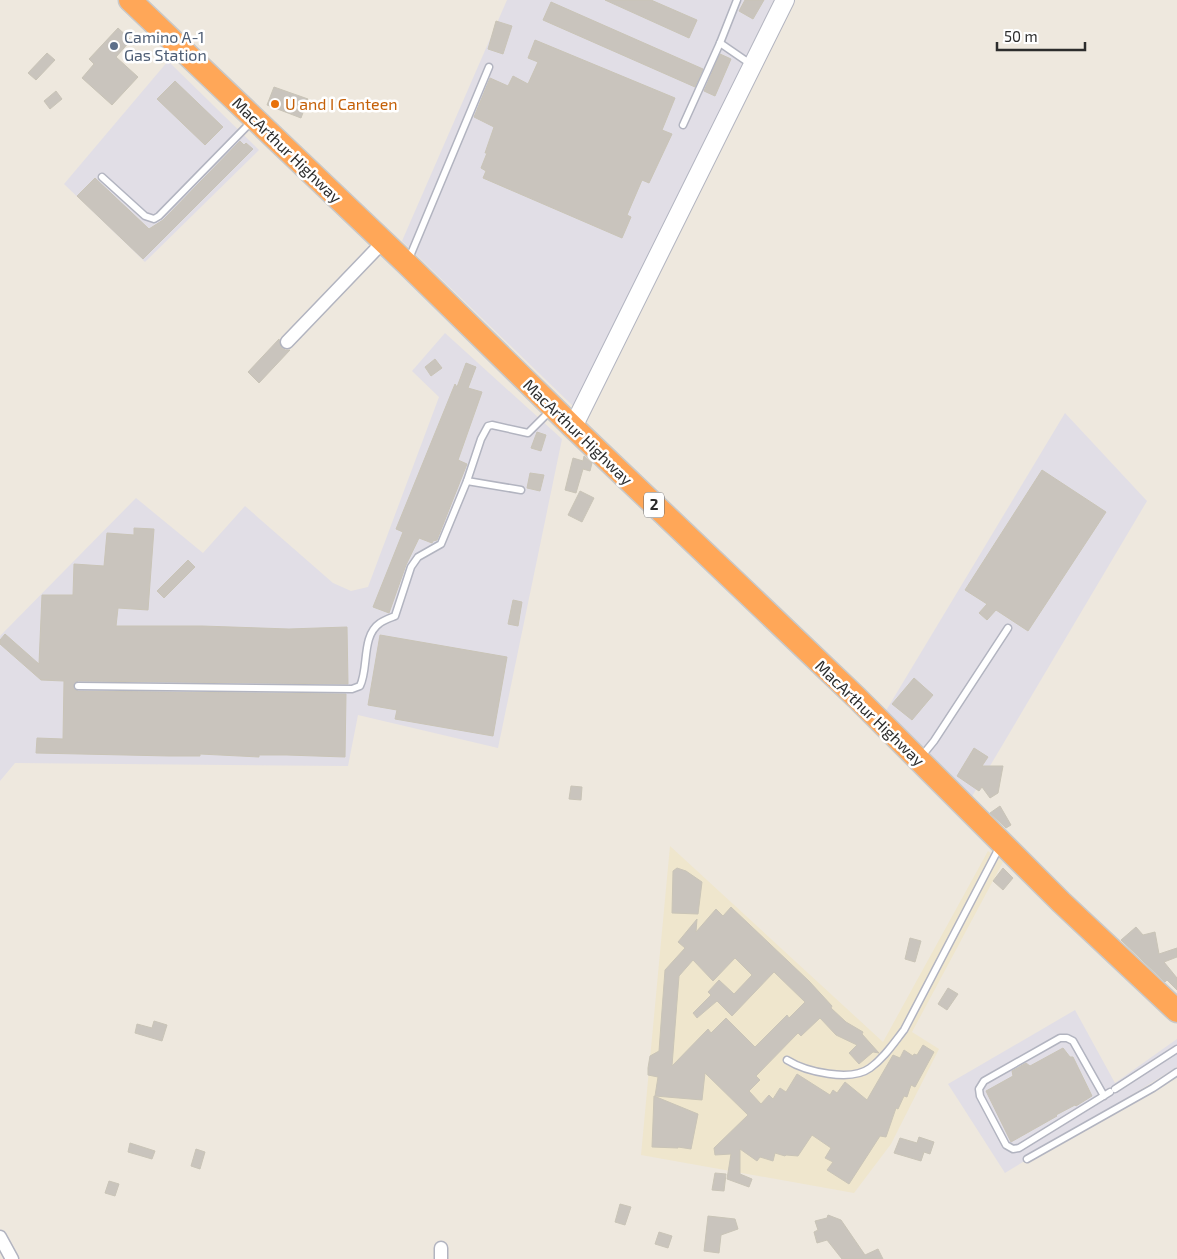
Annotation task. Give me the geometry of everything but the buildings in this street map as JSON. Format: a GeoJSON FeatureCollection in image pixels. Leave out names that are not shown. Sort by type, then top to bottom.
{"type":"FeatureCollection","features":[{"type":"Feature","properties":{"kind":"highway","name":"MacArthur Highway"},"geometry":{"type":"LineString","coordinates":[[130,0],[407,264],[553,408],[919,760],[1061,902],[1177,1011]]}},
{"type":"Feature","properties":{"kind":"street"},"geometry":{"type":"LineString","coordinates":[[573,427],[785,0]]}},
{"type":"Feature","properties":{"kind":"street"},"geometry":{"type":"LineString","coordinates":[[287,342],[383,242]]}},
{"type":"Feature","properties":{"kind":"street"},"geometry":{"type":"LineString","coordinates":[[0,1238],[12,1259]]}},
{"type":"Feature","properties":{"kind":"lane"},"geometry":{"type":"LineString","coordinates":[[683,125],[737,0]]}},
{"type":"Feature","properties":{"kind":"lane"},"geometry":{"type":"LineString","coordinates":[[720,43],[752,66]]}},
{"type":"Feature","properties":{"kind":"lane"},"geometry":{"type":"LineString","coordinates":[[407,264],[489,67]]}},
{"type":"Feature","properties":{"kind":"lane"},"geometry":{"type":"LineString","coordinates":[[102,177],[145,216],[154,219],[254,119]]}},
{"type":"Feature","properties":{"kind":"lane"},"geometry":{"type":"LineString","coordinates":[[78,686],[352,689],[360,686],[364,679],[368,641],[375,627],[395,616],[411,566],[418,557],[441,544],[467,481],[481,439],[488,426],[492,425],[528,433],[553,408]]}},
{"type":"Feature","properties":{"kind":"lane"},"geometry":{"type":"LineString","coordinates":[[467,481],[521,490]]}},
{"type":"Feature","properties":{"kind":"lane"},"geometry":{"type":"LineString","coordinates":[[919,760],[934,741],[1008,628]]}},
{"type":"Feature","properties":{"kind":"lane"},"geometry":{"type":"LineString","coordinates":[[787,1060],[796,1066],[815,1072],[846,1075],[868,1070],[885,1055],[904,1030],[1002,842]]}},
{"type":"Feature","properties":{"kind":"lane"},"geometry":{"type":"LineString","coordinates":[[1110,1092],[1073,1042],[1067,1038],[1060,1038],[984,1081],[979,1088],[980,1096],[1006,1146],[1013,1149],[1019,1148],[1110,1092],[1177,1049]]}},
{"type":"Feature","properties":{"kind":"lane"},"geometry":{"type":"LineString","coordinates":[[1027,1159],[1153,1088],[1177,1072]]}},
{"type":"Feature","properties":{"kind":"shaded area"},"geometry":{"type":"Polygon","coordinates":[[[507,0],[774,0],[574,407],[402,241],[507,0]]]}},
{"type":"Feature","properties":{"kind":"shaded area"},"geometry":{"type":"Polygon","coordinates":[[[168,61],[259,150],[145,262],[64,184],[168,61]]]}},
{"type":"Feature","properties":{"kind":"shaded area"},"geometry":{"type":"Polygon","coordinates":[[[445,333],[562,439],[498,748],[358,715],[348,766],[15,763],[0,781],[0,636],[136,498],[203,553],[245,506],[333,583],[351,591],[368,587],[439,397],[412,371],[445,333]]]}},
{"type":"Feature","properties":{"kind":"shaded area"},"geometry":{"type":"Polygon","coordinates":[[[1065,413],[1147,501],[971,798],[884,714],[1065,413]]]}},
{"type":"Feature","properties":{"kind":"shaded area"},"geometry":{"type":"Polygon","coordinates":[[[670,846],[883,1042],[988,851],[1003,862],[912,1032],[939,1049],[891,1144],[854,1193],[641,1155],[670,846]]]}},
{"type":"Feature","properties":{"kind":"shaded area"},"geometry":{"type":"Polygon","coordinates":[[[1075,1010],[1115,1083],[1177,1039],[1177,1067],[1005,1173],[948,1084],[1075,1010]]]}},
{"type":"Feature","properties":{"kind":"place","name":"Camino A-1 Gas Station"},"geometry":{"type":"Point","coordinates":[114,46]}},
{"type":"Feature","properties":{"kind":"place","name":"U and I Canteen"},"geometry":{"type":"Point","coordinates":[275,104]}}]}
